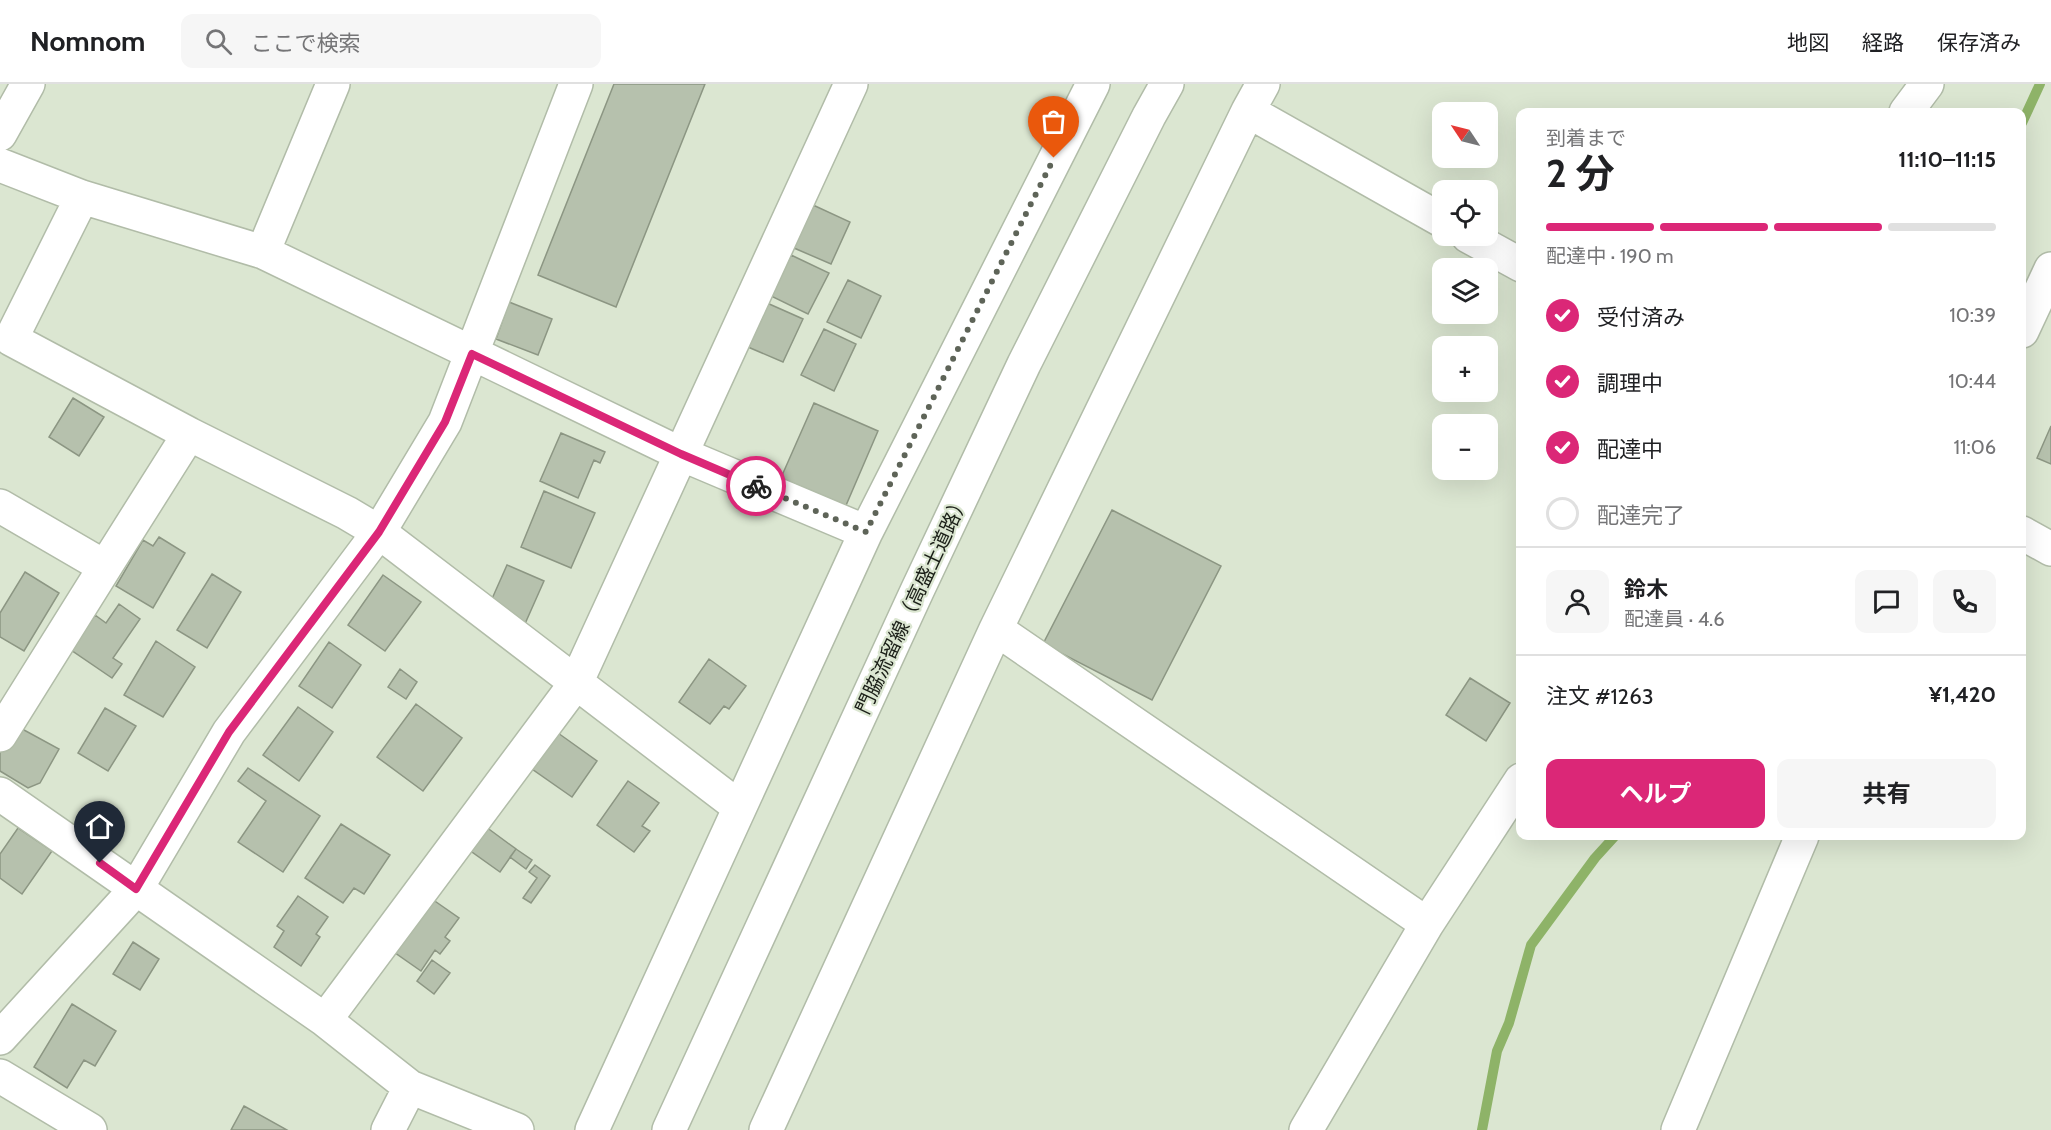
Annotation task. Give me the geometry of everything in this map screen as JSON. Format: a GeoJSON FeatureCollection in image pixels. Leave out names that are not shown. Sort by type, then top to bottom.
{"type":"FeatureCollection","features":[{"type":"Feature","properties":{"kind":"street"},"geometry":{"type":"LineString","coordinates":[[0,134],[28,84]]}},
{"type":"Feature","properties":{"kind":"street"},"geometry":{"type":"LineString","coordinates":[[263,252],[333,84]]}},
{"type":"Feature","properties":{"kind":"street"},"geometry":{"type":"LineString","coordinates":[[0,1038],[136,889],[229,732],[379,532],[445,422],[576,84]]}},
{"type":"Feature","properties":{"kind":"street"},"geometry":{"type":"LineString","coordinates":[[325,1020],[576,682],[851,84]]}},
{"type":"Feature","properties":{"kind":"street","name":"門脇流留線（高盛土道路）"},"geometry":{"type":"LineString","coordinates":[[669,1130],[1024,363],[1167,84]]}},
{"type":"Feature","properties":{"kind":"street"},"geometry":{"type":"LineString","coordinates":[[1909,108],[1927,84]]}},
{"type":"Feature","properties":{"kind":"street"},"geometry":{"type":"LineString","coordinates":[[592,1130],[866,532],[1082,88]]}},
{"type":"Feature","properties":{"kind":"street"},"geometry":{"type":"LineString","coordinates":[[766,1130],[996,628],[1255,98],[1432,214]]}},
{"type":"Feature","properties":{"kind":"street"},"geometry":{"type":"LineString","coordinates":[[0,165],[82,197],[263,252],[681,454],[866,532]]}},
{"type":"Feature","properties":{"kind":"street"},"geometry":{"type":"LineString","coordinates":[[82,197],[11,339],[189,434],[347,513],[379,532],[739,807]]}},
{"type":"Feature","properties":{"kind":"street"},"geometry":{"type":"LineString","coordinates":[[1486,246],[1516,262]]}},
{"type":"Feature","properties":{"kind":"street"},"geometry":{"type":"LineString","coordinates":[[2026,322],[2051,269]]}},
{"type":"Feature","properties":{"kind":"street"},"geometry":{"type":"LineString","coordinates":[[0,735],[189,434]]}},
{"type":"Feature","properties":{"kind":"street"},"geometry":{"type":"LineString","coordinates":[[0,506],[105,567]]}},
{"type":"Feature","properties":{"kind":"street"},"geometry":{"type":"LineString","coordinates":[[2026,534],[2051,549]]}},
{"type":"Feature","properties":{"kind":"street"},"geometry":{"type":"LineString","coordinates":[[996,628],[1427,924]]}},
{"type":"Feature","properties":{"kind":"street"},"geometry":{"type":"LineString","coordinates":[[1306,1130],[1427,924],[1516,788]]}},
{"type":"Feature","properties":{"kind":"street"},"geometry":{"type":"LineString","coordinates":[[3,801],[136,889],[325,1020],[410,1086],[517,1130]]}},
{"type":"Feature","properties":{"kind":"street"},"geometry":{"type":"LineString","coordinates":[[1678,1130],[1800,840]]}},
{"type":"Feature","properties":{"kind":"street"},"geometry":{"type":"LineString","coordinates":[[0,1076],[90,1130]]}},
{"type":"Feature","properties":{"kind":"street"},"geometry":{"type":"LineString","coordinates":[[388,1130],[410,1086]]}},
{"type":"Feature","properties":{"kind":"building"},"geometry":{"type":"Polygon","coordinates":[[[614,84],[705,84],[616,307],[538,275],[614,84]]]}},
{"type":"Feature","properties":{"kind":"building"},"geometry":{"type":"Polygon","coordinates":[[[813,205],[850,222],[831,264],[794,248],[813,205]]]}},
{"type":"Feature","properties":{"kind":"building"},"geometry":{"type":"Polygon","coordinates":[[[791,255],[829,273],[808,314],[771,296],[791,255]]]}},
{"type":"Feature","properties":{"kind":"building"},"geometry":{"type":"Polygon","coordinates":[[[848,280],[881,296],[861,338],[827,322],[848,280]]]}},
{"type":"Feature","properties":{"kind":"building"},"geometry":{"type":"Polygon","coordinates":[[[509,302],[552,319],[538,355],[496,339],[509,302]]]}},
{"type":"Feature","properties":{"kind":"building"},"geometry":{"type":"Polygon","coordinates":[[[767,303],[803,319],[783,362],[748,347],[767,303]]]}},
{"type":"Feature","properties":{"kind":"building"},"geometry":{"type":"Polygon","coordinates":[[[824,329],[856,344],[834,391],[801,375],[824,329]]]}},
{"type":"Feature","properties":{"kind":"building"},"geometry":{"type":"Polygon","coordinates":[[[73,398],[104,417],[79,456],[49,437],[73,398]]]}},
{"type":"Feature","properties":{"kind":"building"},"geometry":{"type":"Polygon","coordinates":[[[814,403],[878,431],[841,517],[776,489],[814,403]]]}},
{"type":"Feature","properties":{"kind":"building"},"geometry":{"type":"Polygon","coordinates":[[[2051,426],[2051,464],[2037,458],[2051,426]]]}},
{"type":"Feature","properties":{"kind":"building"},"geometry":{"type":"Polygon","coordinates":[[[561,433],[605,452],[600,463],[594,460],[578,498],[540,481],[561,433]]]}},
{"type":"Feature","properties":{"kind":"building"},"geometry":{"type":"Polygon","coordinates":[[[544,491],[595,513],[571,568],[521,547],[544,491]]]}},
{"type":"Feature","properties":{"kind":"building"},"geometry":{"type":"Polygon","coordinates":[[[1112,510],[1221,566],[1152,700],[1043,644],[1112,510]]]}},
{"type":"Feature","properties":{"kind":"building"},"geometry":{"type":"Polygon","coordinates":[[[159,537],[185,553],[153,608],[116,586],[143,540],[153,546],[159,537]]]}},
{"type":"Feature","properties":{"kind":"building"},"geometry":{"type":"Polygon","coordinates":[[[507,565],[544,581],[524,626],[487,610],[507,565]]]}},
{"type":"Feature","properties":{"kind":"building"},"geometry":{"type":"Polygon","coordinates":[[[25,572],[59,593],[24,651],[0,637],[0,613],[25,572]]]}},
{"type":"Feature","properties":{"kind":"building"},"geometry":{"type":"Polygon","coordinates":[[[212,574],[241,592],[207,648],[177,630],[212,574]]]}},
{"type":"Feature","properties":{"kind":"building"},"geometry":{"type":"Polygon","coordinates":[[[383,575],[421,602],[385,651],[348,625],[383,575]]]}},
{"type":"Feature","properties":{"kind":"building"},"geometry":{"type":"Polygon","coordinates":[[[119,604],[140,619],[113,658],[122,664],[112,678],[71,650],[95,615],[106,623],[119,604]]]}},
{"type":"Feature","properties":{"kind":"building"},"geometry":{"type":"Polygon","coordinates":[[[156,641],[195,667],[163,717],[124,695],[156,641]]]}},
{"type":"Feature","properties":{"kind":"building"},"geometry":{"type":"Polygon","coordinates":[[[329,642],[361,665],[332,708],[299,686],[329,642]]]}},
{"type":"Feature","properties":{"kind":"building"},"geometry":{"type":"Polygon","coordinates":[[[709,659],[746,686],[729,709],[724,706],[710,724],[679,702],[709,659]]]}},
{"type":"Feature","properties":{"kind":"building"},"geometry":{"type":"Polygon","coordinates":[[[400,669],[417,682],[406,699],[388,687],[400,669]]]}},
{"type":"Feature","properties":{"kind":"building"},"geometry":{"type":"Polygon","coordinates":[[[1470,678],[1510,703],[1486,741],[1446,715],[1470,678]]]}},
{"type":"Feature","properties":{"kind":"building"},"geometry":{"type":"Polygon","coordinates":[[[416,704],[462,738],[423,791],[377,757],[416,704]]]}},
{"type":"Feature","properties":{"kind":"building"},"geometry":{"type":"Polygon","coordinates":[[[298,707],[333,732],[299,781],[263,755],[298,707]]]}},
{"type":"Feature","properties":{"kind":"building"},"geometry":{"type":"Polygon","coordinates":[[[105,708],[136,726],[108,771],[78,753],[105,708]]]}},
{"type":"Feature","properties":{"kind":"building"},"geometry":{"type":"Polygon","coordinates":[[[13,724],[59,749],[40,783],[28,788],[0,771],[0,746],[13,724]]]}},
{"type":"Feature","properties":{"kind":"building"},"geometry":{"type":"Polygon","coordinates":[[[558,733],[597,761],[572,797],[532,769],[558,733]]]}},
{"type":"Feature","properties":{"kind":"building"},"geometry":{"type":"Polygon","coordinates":[[[248,768],[320,816],[283,872],[238,842],[266,801],[238,781],[248,768]]]}},
{"type":"Feature","properties":{"kind":"building"},"geometry":{"type":"Polygon","coordinates":[[[628,781],[659,803],[642,826],[650,831],[634,852],[597,825],[628,781]]]}},
{"type":"Feature","properties":{"kind":"building"},"geometry":{"type":"Polygon","coordinates":[[[341,824],[390,855],[364,894],[354,888],[343,903],[305,878],[341,824]]]}},
{"type":"Feature","properties":{"kind":"building"},"geometry":{"type":"Polygon","coordinates":[[[482,824],[516,849],[500,872],[465,847],[482,824]]]}},
{"type":"Feature","properties":{"kind":"building"},"geometry":{"type":"Polygon","coordinates":[[[18,828],[52,851],[22,894],[0,878],[0,854],[18,828]]]}},
{"type":"Feature","properties":{"kind":"building"},"geometry":{"type":"Polygon","coordinates":[[[516,849],[532,860],[526,869],[510,857],[516,849]]]}},
{"type":"Feature","properties":{"kind":"building"},"geometry":{"type":"Polygon","coordinates":[[[535,865],[550,876],[531,903],[523,898],[537,878],[529,872],[535,865]]]}},
{"type":"Feature","properties":{"kind":"building"},"geometry":{"type":"Polygon","coordinates":[[[298,896],[328,917],[316,934],[320,937],[301,966],[274,947],[284,931],[277,926],[298,896]]]}},
{"type":"Feature","properties":{"kind":"building"},"geometry":{"type":"Polygon","coordinates":[[[429,897],[459,918],[445,937],[450,941],[440,954],[435,950],[421,971],[391,950],[429,897]]]}},
{"type":"Feature","properties":{"kind":"building"},"geometry":{"type":"Polygon","coordinates":[[[133,942],[159,959],[140,990],[113,974],[133,942]]]}},
{"type":"Feature","properties":{"kind":"building"},"geometry":{"type":"Polygon","coordinates":[[[432,960],[450,973],[434,994],[417,981],[432,960]]]}},
{"type":"Feature","properties":{"kind":"building"},"geometry":{"type":"Polygon","coordinates":[[[72,1004],[116,1031],[95,1066],[84,1060],[67,1088],[34,1067],[72,1004]]]}},
{"type":"Feature","properties":{"kind":"building"},"geometry":{"type":"Polygon","coordinates":[[[244,1106],[287,1130],[231,1130],[244,1106]]]}},
{"type":"Feature","properties":{"kind":"waterway"},"geometry":{"type":"LineString","coordinates":[[2026,114],[2040,84]]}},
{"type":"Feature","properties":{"kind":"waterway"},"geometry":{"type":"LineString","coordinates":[[1482,1130],[1497,1051],[1509,1023],[1531,945],[1595,858],[1611,840]]}},
{"type":"Feature","properties":{"kind":"way so far"},"geometry":{"type":"LineString","coordinates":[[756,486],[866,532],[1054,158]]}},
{"type":"Feature","properties":{"kind":"route"},"geometry":{"type":"LineString","coordinates":[[100,863],[136,889],[229,732],[379,532],[445,422],[472,354],[681,454],[756,486]]}}]}
